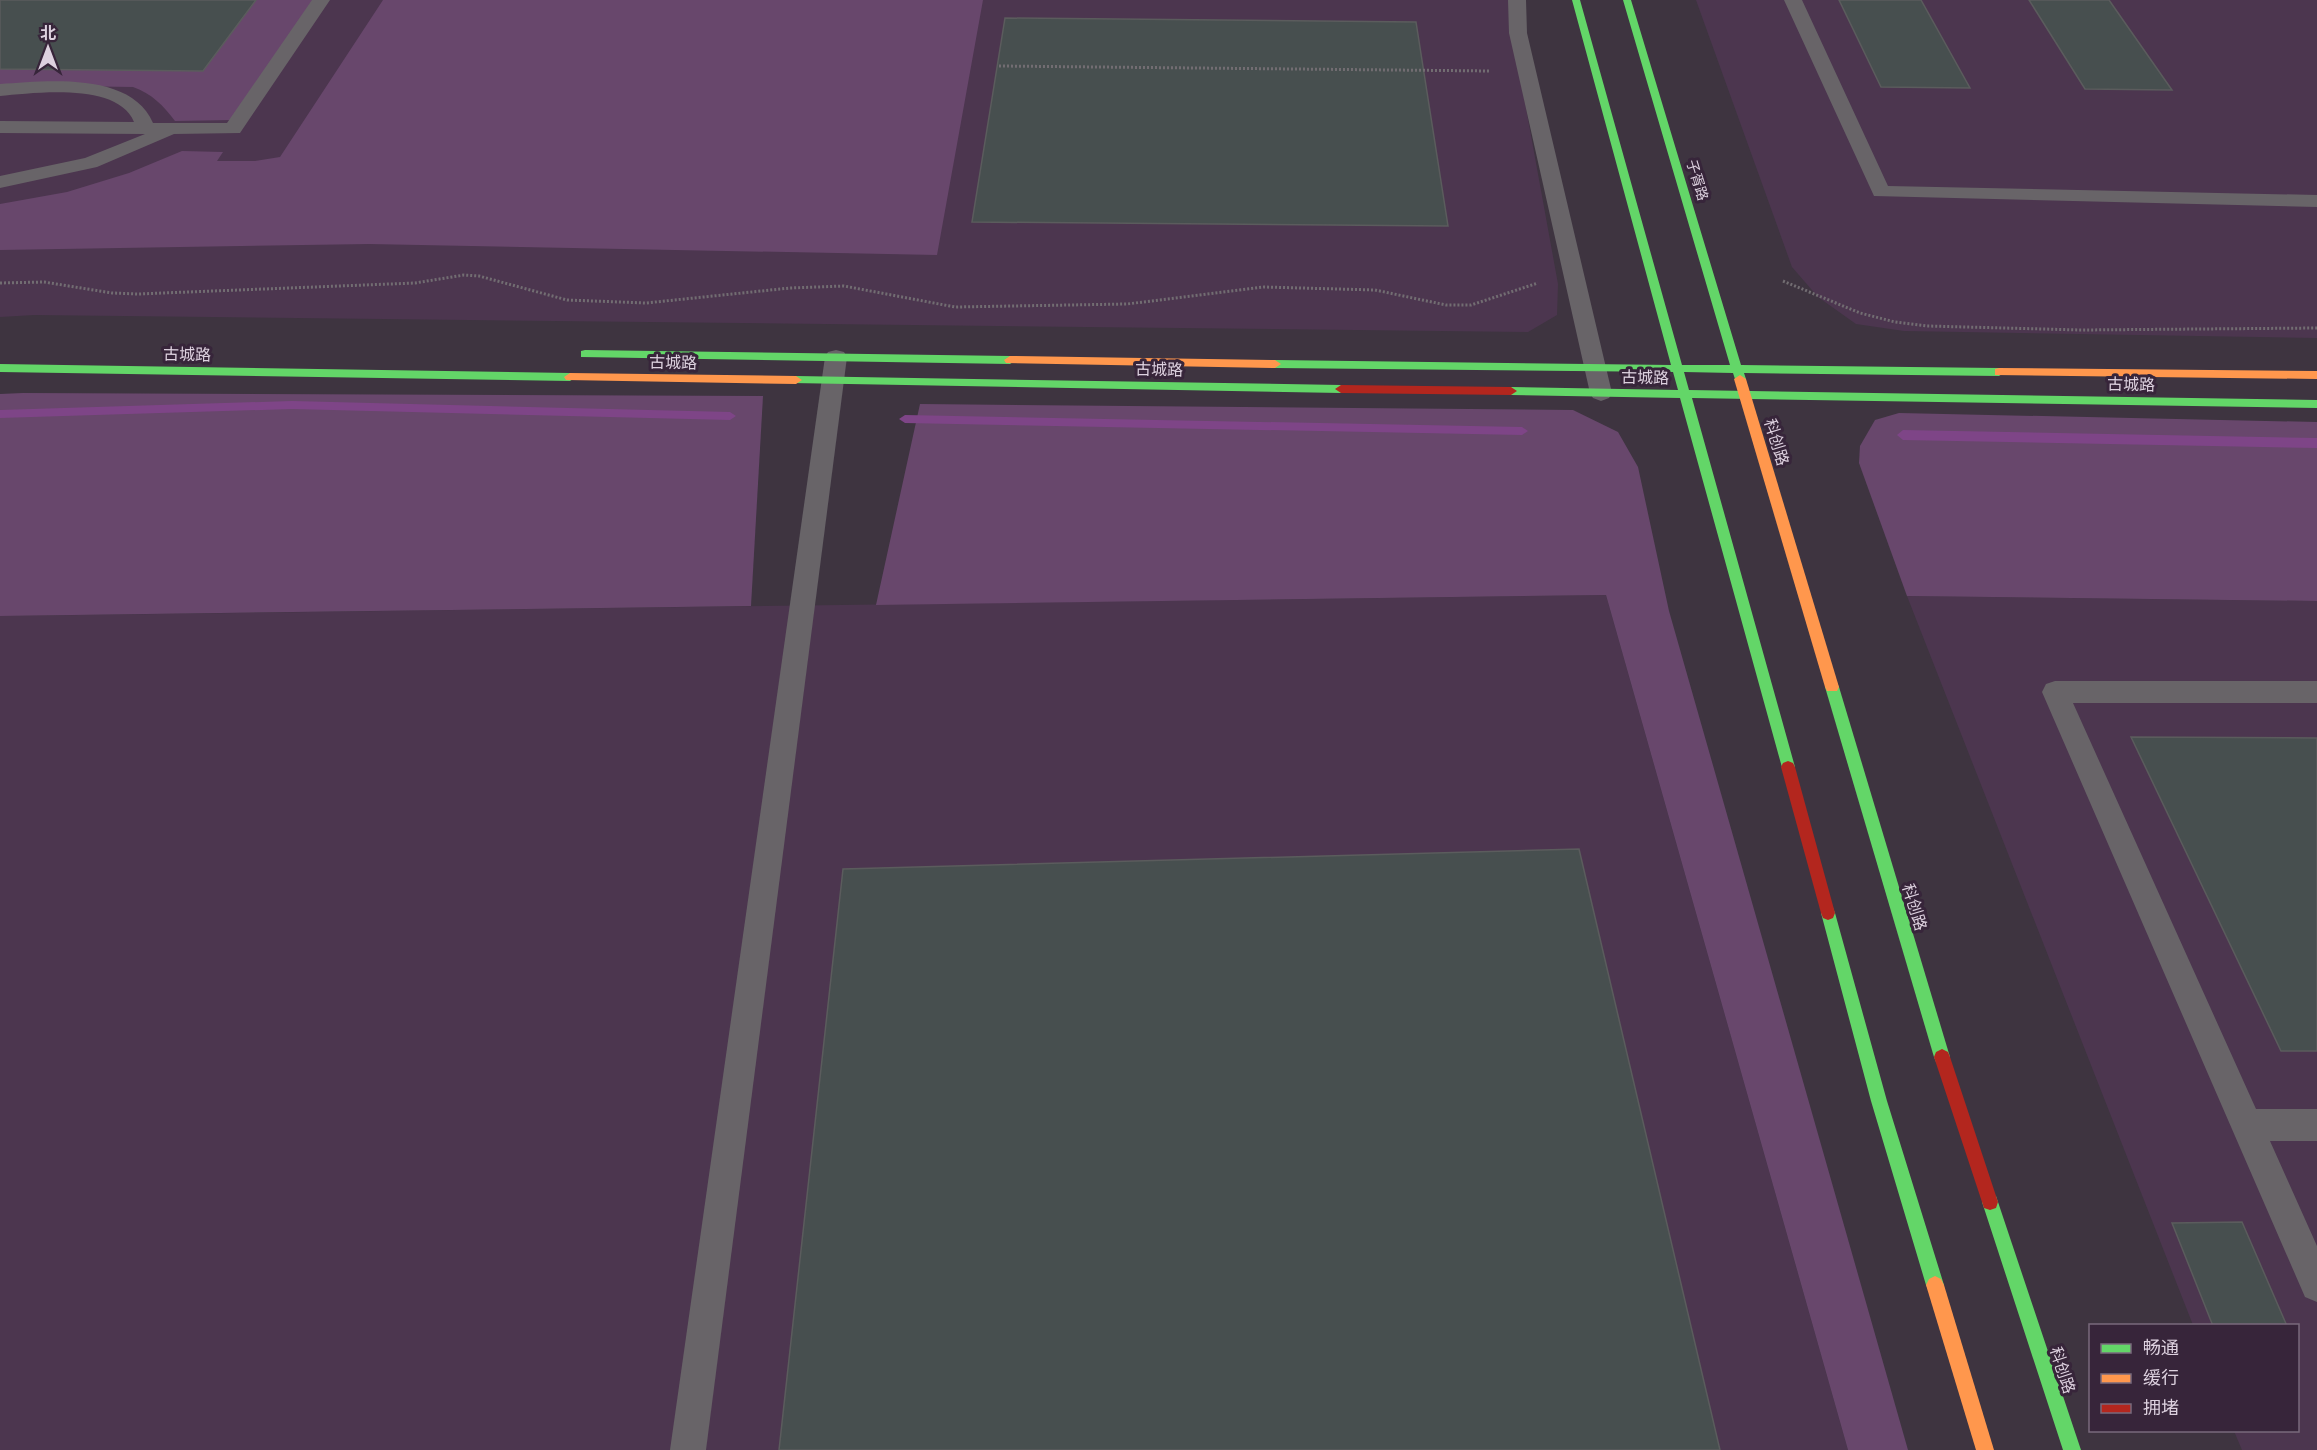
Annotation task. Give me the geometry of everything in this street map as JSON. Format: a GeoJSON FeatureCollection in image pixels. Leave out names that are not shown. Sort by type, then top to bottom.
{"type":"FeatureCollection","features":[{"type":"Feature","properties":{"kind":"main road"},"geometry":{"type":"LineString","coordinates":[[1576,0],[1687,394],[1879,1101],[1985,1450]]}},
{"type":"Feature","properties":{"kind":"main road","name":"子胥路"},"geometry":{"type":"LineString","coordinates":[[1627,0],[1738,370]]}},
{"type":"Feature","properties":{"kind":"main road","name":"古城路"},"geometry":{"type":"LineString","coordinates":[[573,354],[834,369],[1601,393],[2317,404]]}},
{"type":"Feature","properties":{"kind":"main road","name":"古城路"},"geometry":{"type":"LineString","coordinates":[[0,368],[1596,368],[2317,375]]}},
{"type":"Feature","properties":{"kind":"main road","name":"科创路"},"geometry":{"type":"LineString","coordinates":[[1738,370],[1947,1072],[2072,1450]]}},
{"type":"Feature","properties":{"kind":"lane"},"geometry":{"type":"LineString","coordinates":[[0,128],[233,129],[321,0]]}},
{"type":"Feature","properties":{"kind":"lane"},"geometry":{"type":"LineString","coordinates":[[1517,0],[1518,33],[1601,393]]}},
{"type":"Feature","properties":{"kind":"lane"},"geometry":{"type":"LineString","coordinates":[[1793,0],[1881,192],[2317,201]]}},
{"type":"Feature","properties":{"kind":"lane"},"geometry":{"type":"LineString","coordinates":[[0,90],[27,88],[96,90],[123,99],[137,109],[146,129]]}},
{"type":"Feature","properties":{"kind":"lane"},"geometry":{"type":"LineString","coordinates":[[0,182],[90,163],[175,129]]}},
{"type":"Feature","properties":{"kind":"lane"},"geometry":{"type":"LineString","coordinates":[[688,1450],[834,369]]}},
{"type":"Feature","properties":{"kind":"lane"},"geometry":{"type":"LineString","coordinates":[[2317,692],[2055,692],[2317,1285]]}},
{"type":"Feature","properties":{"kind":"lane"},"geometry":{"type":"LineString","coordinates":[[2246,1125],[2317,1125]]}},
{"type":"Feature","properties":{"kind":"path"},"geometry":{"type":"LineString","coordinates":[[999,66],[1528,72]]}},
{"type":"Feature","properties":{"kind":"path"},"geometry":{"type":"LineString","coordinates":[[0,283],[44,282],[112,293],[138,294],[415,283],[464,275],[479,276],[567,300],[646,303],[790,288],[844,286],[955,307],[1116,305],[1264,287],[1290,287],[1375,290],[1446,305],[1471,305],[1574,271]]}},
{"type":"Feature","properties":{"kind":"path"},"geometry":{"type":"LineString","coordinates":[[1783,281],[1860,313],[1895,322],[1927,326],[2081,330],[2317,328]]}},
{"type":"Feature","properties":{"kind":"shaded area"},"geometry":{"type":"Polygon","coordinates":[[[0,0],[1512,0],[1514,42],[1558,284],[1557,315],[1528,332],[34,315],[0,317],[0,0]]]}},
{"type":"Feature","properties":{"kind":"shaded area"},"geometry":{"type":"Polygon","coordinates":[[[0,0],[314,0],[231,120],[175,121],[157,101],[133,87],[0,85],[0,0]]]}},
{"type":"Feature","properties":{"kind":"shaded area"},"geometry":{"type":"Polygon","coordinates":[[[383,0],[983,0],[937,255],[369,244],[0,250],[0,204],[67,192],[129,173],[182,151],[223,152],[217,161],[255,161],[280,157],[383,0]]]}},
{"type":"Feature","properties":{"kind":"shaded area"},"geometry":{"type":"Polygon","coordinates":[[[1696,0],[2317,0],[2317,338],[1904,331],[1856,324],[1818,297],[1792,267],[1696,0]]]}},
{"type":"Feature","properties":{"kind":"shaded area"},"geometry":{"type":"Polygon","coordinates":[[[0,394],[763,396],[751,606],[0,616],[0,394]]]}},
{"type":"Feature","properties":{"kind":"shaded area"},"geometry":{"type":"Polygon","coordinates":[[[920,404],[1573,410],[1618,432],[1638,467],[1669,611],[1908,1450],[1848,1450],[1606,595],[876,605],[920,404]]]}},
{"type":"Feature","properties":{"kind":"shaded area"},"geometry":{"type":"Polygon","coordinates":[[[1899,413],[2317,422],[2317,601],[1907,596],[1859,463],[1860,446],[1875,420],[1899,413]]]}},
{"type":"Feature","properties":{"kind":"shaded area"},"geometry":{"type":"Polygon","coordinates":[[[1606,595],[1848,1450],[0,1450],[0,616],[1606,595]]]}},
{"type":"Feature","properties":{"kind":"shaded area"},"geometry":{"type":"Polygon","coordinates":[[[1907,596],[2317,601],[2317,1450],[2242,1450],[2234,1432],[2299,1432],[2299,1324],[2193,1324],[1907,596]]]}},
{"type":"Feature","properties":{"kind":"building"},"geometry":{"type":"Polygon","coordinates":[[[0,0],[256,0],[203,71],[0,69],[0,0]]]}},
{"type":"Feature","properties":{"kind":"building"},"geometry":{"type":"Polygon","coordinates":[[[1839,0],[1921,0],[1970,88],[1881,87],[1839,0]]]}},
{"type":"Feature","properties":{"kind":"building"},"geometry":{"type":"Polygon","coordinates":[[[2029,0],[2109,0],[2172,90],[2085,89],[2029,0]]]}},
{"type":"Feature","properties":{"kind":"building"},"geometry":{"type":"Polygon","coordinates":[[[1005,18],[1416,22],[1448,226],[972,222],[1005,18]]]}},
{"type":"Feature","properties":{"kind":"building"},"geometry":{"type":"Polygon","coordinates":[[[2131,737],[2317,738],[2317,1051],[2281,1051],[2131,737]]]}},
{"type":"Feature","properties":{"kind":"building"},"geometry":{"type":"Polygon","coordinates":[[[1579,849],[1720,1450],[779,1450],[843,869],[1579,849]]]}},
{"type":"Feature","properties":{"kind":"building"},"geometry":{"type":"Polygon","coordinates":[[[2242,1222],[2286,1324],[2212,1324],[2172,1223],[2242,1222]]]}},
{"type":"Feature","properties":{"kind":"waterway"},"geometry":{"type":"LineString","coordinates":[[0,414],[292,405],[730,416]]}},
{"type":"Feature","properties":{"kind":"waterway"},"geometry":{"type":"LineString","coordinates":[[905,419],[1522,431]]}},
{"type":"Feature","properties":{"kind":"waterway"},"geometry":{"type":"LineString","coordinates":[[1903,435],[2317,443]]}},
{"type":"Feature","properties":{"kind":"traffic: fast"},"geometry":{"type":"LineString","coordinates":[[1576,0],[1788,767]]}},
{"type":"Feature","properties":{"kind":"traffic: fast"},"geometry":{"type":"LineString","coordinates":[[1627,0],[1740,379]]}},
{"type":"Feature","properties":{"kind":"traffic: fast"},"geometry":{"type":"LineString","coordinates":[[585,354],[1010,360]]}},
{"type":"Feature","properties":{"kind":"traffic: fast"},"geometry":{"type":"LineString","coordinates":[[1275,364],[1999,372]]}},
{"type":"Feature","properties":{"kind":"traffic: fast"},"geometry":{"type":"LineString","coordinates":[[0,368],[570,377]]}},
{"type":"Feature","properties":{"kind":"traffic: fast"},"geometry":{"type":"LineString","coordinates":[[796,380],[1341,389]]}},
{"type":"Feature","properties":{"kind":"traffic: fast"},"geometry":{"type":"LineString","coordinates":[[1511,391],[2317,404]]}},
{"type":"Feature","properties":{"kind":"traffic: fast"},"geometry":{"type":"LineString","coordinates":[[1832,687],[1942,1057]]}},
{"type":"Feature","properties":{"kind":"traffic: fast"},"geometry":{"type":"LineString","coordinates":[[1828,913],[1879,1101],[1935,1285]]}},
{"type":"Feature","properties":{"kind":"traffic: fast"},"geometry":{"type":"LineString","coordinates":[[1990,1202],[2072,1450]]}},
{"type":"Feature","properties":{"kind":"traffic: slow"},"geometry":{"type":"LineString","coordinates":[[1010,360],[1275,364]]}},
{"type":"Feature","properties":{"kind":"traffic: slow"},"geometry":{"type":"LineString","coordinates":[[1999,372],[2317,375]]}},
{"type":"Feature","properties":{"kind":"traffic: slow"},"geometry":{"type":"LineString","coordinates":[[570,377],[796,380]]}},
{"type":"Feature","properties":{"kind":"traffic: slow"},"geometry":{"type":"LineString","coordinates":[[1740,379],[1832,687]]}},
{"type":"Feature","properties":{"kind":"traffic: slow"},"geometry":{"type":"LineString","coordinates":[[1935,1285],[1985,1450]]}},
{"type":"Feature","properties":{"kind":"traffic: jam"},"geometry":{"type":"LineString","coordinates":[[1341,389],[1511,391]]}},
{"type":"Feature","properties":{"kind":"traffic: jam"},"geometry":{"type":"LineString","coordinates":[[1788,767],[1828,913]]}},
{"type":"Feature","properties":{"kind":"traffic: jam"},"geometry":{"type":"LineString","coordinates":[[1942,1057],[1990,1202]]}}]}
